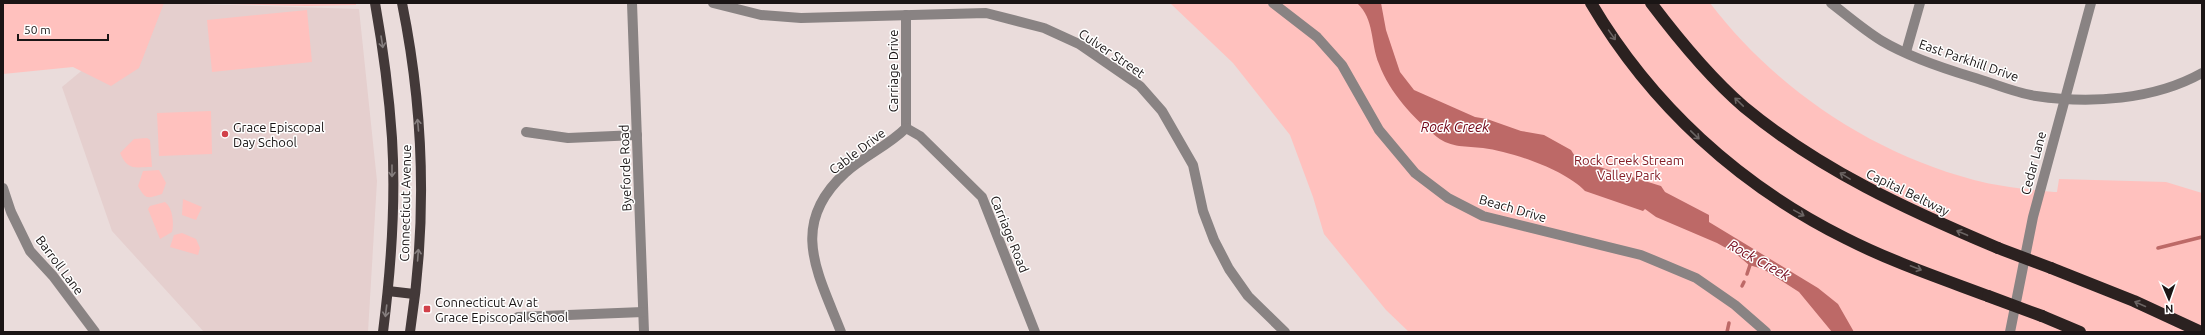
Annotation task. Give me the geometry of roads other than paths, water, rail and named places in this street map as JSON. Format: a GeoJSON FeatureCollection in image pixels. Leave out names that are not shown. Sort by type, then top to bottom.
{"type":"FeatureCollection","features":[{"type":"Feature","properties":{"kind":"highway"},"geometry":{"type":"LineString","coordinates":[[1591,3],[1631,62],[1669,109],[1710,149],[1753,184],[1795,211],[1846,239],[2080,332]]}},
{"type":"Feature","properties":{"kind":"highway","name":"Capital Beltway"},"geometry":{"type":"LineString","coordinates":[[1651,3],[1675,35],[1706,70],[1744,107],[1786,139],[1863,187],[1921,215],[1998,248],[2134,301],[2200,332]]}},
{"type":"Feature","properties":{"kind":"main road","name":"Connecticut Avenue"},"geometry":{"type":"LineString","coordinates":[[375,3],[384,60],[392,140],[388,291],[383,332]]}},
{"type":"Feature","properties":{"kind":"main road","name":"Connecticut Avenue"},"geometry":{"type":"LineString","coordinates":[[402,3],[411,49],[422,160],[414,294],[410,332]]}},
{"type":"Feature","properties":{"kind":"main road"},"geometry":{"type":"LineString","coordinates":[[388,291],[414,294]]}},
{"type":"Feature","properties":{"kind":"street","name":"Byeforde Road"},"geometry":{"type":"LineString","coordinates":[[632,3],[644,332]]}},
{"type":"Feature","properties":{"kind":"street","name":"Culver Street"},"geometry":{"type":"LineString","coordinates":[[713,3],[760,15],[801,18],[986,13],[1044,28],[1079,44],[1140,86],[1162,111],[1193,165],[1203,211],[1214,240],[1229,270],[1248,296],[1285,332]]}},
{"type":"Feature","properties":{"kind":"street","name":"Beach Drive"},"geometry":{"type":"LineString","coordinates":[[1273,3],[1317,37],[1342,65],[1379,130],[1415,173],[1448,198],[1483,216],[1641,255],[1696,278],[1735,305],[1766,332]]}},
{"type":"Feature","properties":{"kind":"street","name":"East Parkhill Drive"},"geometry":{"type":"LineString","coordinates":[[1831,3],[1883,42],[1950,70],[2036,96],[2092,100],[2156,92],[2191,79],[2202,73]]}},
{"type":"Feature","properties":{"kind":"street"},"geometry":{"type":"LineString","coordinates":[[1906,52],[1920,3]]}},
{"type":"Feature","properties":{"kind":"street","name":"Cedar Lane"},"geometry":{"type":"LineString","coordinates":[[2010,332],[2033,217],[2064,98],[2091,3]]}},
{"type":"Feature","properties":{"kind":"street","name":"Carriage Drive"},"geometry":{"type":"LineString","coordinates":[[906,15],[906,128]]}},
{"type":"Feature","properties":{"kind":"street","name":"Cable Drive"},"geometry":{"type":"LineString","coordinates":[[841,332],[816,267],[812,250],[812,229],[817,210],[828,192],[846,173],[896,138],[906,128]]}},
{"type":"Feature","properties":{"kind":"street","name":"Carriage Road"},"geometry":{"type":"LineString","coordinates":[[906,128],[920,136],[982,197],[1036,332]]}},
{"type":"Feature","properties":{"kind":"street"},"geometry":{"type":"LineString","coordinates":[[526,132],[568,138],[637,135]]}},
{"type":"Feature","properties":{"kind":"street","name":"Barroll Lane"},"geometry":{"type":"LineString","coordinates":[[3,188],[11,212],[30,251],[52,276],[95,332]]}},
{"type":"Feature","properties":{"kind":"street"},"geometry":{"type":"LineString","coordinates":[[518,317],[643,312]]}},
{"type":"Feature","properties":{"kind":"water","name":"Rock Creek"},"geometry":{"type":"Polygon","coordinates":[[[1357,3],[1381,3],[1386,30],[1400,72],[1414,90],[1475,117],[1487,119],[1521,131],[1544,135],[1571,150],[1576,158],[1593,165],[1661,186],[1665,192],[1709,215],[1709,222],[1818,288],[1838,304],[1854,332],[1832,332],[1799,292],[1763,269],[1749,265],[1735,253],[1717,243],[1656,217],[1645,209],[1643,211],[1585,191],[1576,183],[1552,169],[1509,153],[1483,148],[1453,145],[1442,141],[1419,122],[1389,85],[1376,56],[1367,17],[1357,3]]]}},
{"type":"Feature","properties":{"kind":"waterway"},"geometry":{"type":"LineString","coordinates":[[2158,248],[2202,237]]}},
{"type":"Feature","properties":{"kind":"waterway"},"geometry":{"type":"LineString","coordinates":[[1747,274],[1751,262]]}},
{"type":"Feature","properties":{"kind":"waterway"},"geometry":{"type":"LineString","coordinates":[[1742,286],[1744,282]]}},
{"type":"Feature","properties":{"kind":"waterway"},"geometry":{"type":"LineString","coordinates":[[1727,332],[1729,323]]}},
{"type":"Feature","properties":{"kind":"place","name":"Grace Episcopal Day School"},"geometry":{"type":"Point","coordinates":[225,134]}},
{"type":"Feature","properties":{"kind":"place","name":"Connecticut Av at Grace Episcopal School"},"geometry":{"type":"Point","coordinates":[427,309]}},
{"type":"Feature","properties":{"kind":"park label","name":"Rock Creek Stream Valley Park"},"geometry":{"type":"Point","coordinates":[1629,168]}}]}
